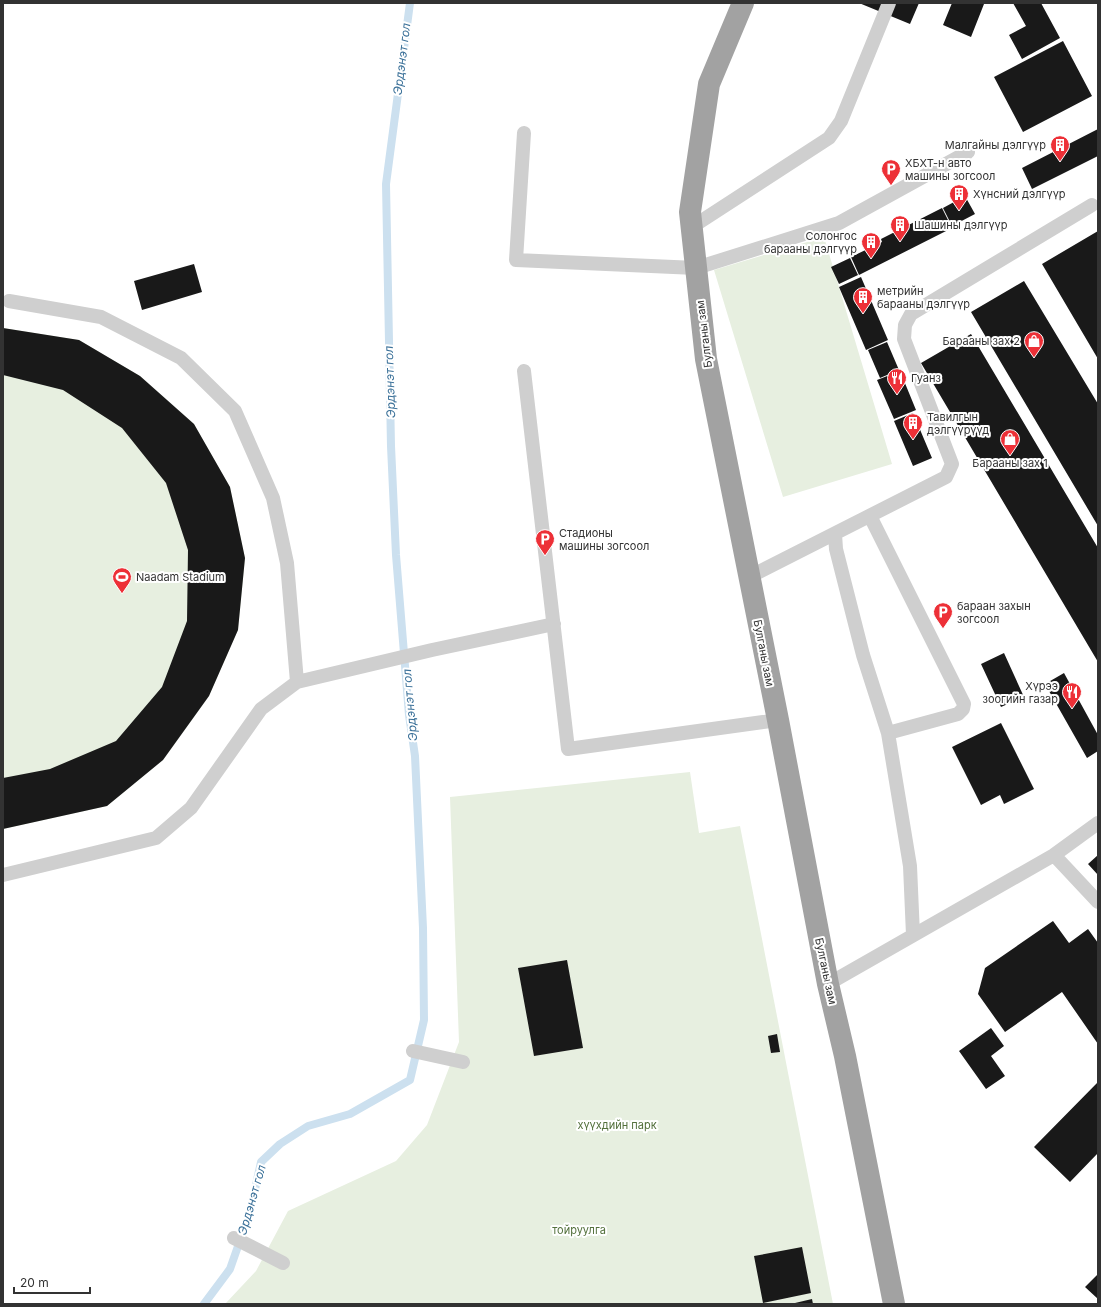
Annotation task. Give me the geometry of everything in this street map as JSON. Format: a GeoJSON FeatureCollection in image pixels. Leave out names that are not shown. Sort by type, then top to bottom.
{"type":"FeatureCollection","features":[{"type":"Feature","properties":{"kind":"highway","name":"Булганы зам"},"geometry":{"type":"LineString","coordinates":[[743,3],[709,84],[690,212],[706,359],[778,720],[828,984],[845,1056],[894,1304]]}},
{"type":"Feature","properties":{"kind":"lane"},"geometry":{"type":"LineString","coordinates":[[692,227],[829,138],[841,121],[889,3]]}},
{"type":"Feature","properties":{"kind":"lane"},"geometry":{"type":"LineString","coordinates":[[524,134],[516,260],[696,268],[839,223],[968,152]]}},
{"type":"Feature","properties":{"kind":"lane"},"geometry":{"type":"LineString","coordinates":[[749,578],[946,478],[952,464],[904,339],[905,325],[911,314],[1092,205]]}},
{"type":"Feature","properties":{"kind":"lane"},"geometry":{"type":"LineString","coordinates":[[9,301],[101,317],[181,358],[235,411],[273,498],[287,563],[297,682]]}},
{"type":"Feature","properties":{"kind":"lane"},"geometry":{"type":"LineString","coordinates":[[524,371],[568,749],[778,720]]}},
{"type":"Feature","properties":{"kind":"lane"},"geometry":{"type":"LineString","coordinates":[[870,516],[964,704],[963,709],[958,714],[888,733]]}},
{"type":"Feature","properties":{"kind":"lane"},"geometry":{"type":"LineString","coordinates":[[835,534],[836,549],[863,655],[888,733],[910,866],[913,935]]}},
{"type":"Feature","properties":{"kind":"lane"},"geometry":{"type":"LineString","coordinates":[[3,875],[156,838],[191,808],[261,709],[297,682],[432,650],[554,624]]}},
{"type":"Feature","properties":{"kind":"lane"},"geometry":{"type":"LineString","coordinates":[[828,984],[1054,855],[1098,823]]}},
{"type":"Feature","properties":{"kind":"lane"},"geometry":{"type":"LineString","coordinates":[[1054,855],[1098,902]]}},
{"type":"Feature","properties":{"kind":"lane"},"geometry":{"type":"LineString","coordinates":[[413,1051],[463,1062]]}},
{"type":"Feature","properties":{"kind":"lane"},"geometry":{"type":"LineString","coordinates":[[234,1238],[283,1263]]}},
{"type":"Feature","properties":{"kind":"green space"},"geometry":{"type":"Polygon","coordinates":[[[824,237],[892,464],[783,497],[714,270],[824,237]]]}},
{"type":"Feature","properties":{"kind":"green space","name":"Naadam Stadium"},"geometry":{"type":"Polygon","coordinates":[[[3,328],[79,340],[140,376],[194,424],[230,487],[245,558],[238,630],[209,696],[163,760],[107,806],[3,829],[3,328]]]}},
{"type":"Feature","properties":{"kind":"green space","name":"хүүхдийн парк"},"geometry":{"type":"Polygon","coordinates":[[[690,772],[699,833],[740,826],[833,1304],[225,1304],[256,1271],[288,1211],[396,1161],[427,1125],[459,1042],[450,797],[690,772]]]}},
{"type":"Feature","properties":{"kind":"building"},"geometry":{"type":"Polygon","coordinates":[[[859,3],[919,3],[910,24],[859,3]]]}},
{"type":"Feature","properties":{"kind":"building"},"geometry":{"type":"Polygon","coordinates":[[[952,3],[984,4],[971,37],[943,25],[952,3]]]}},
{"type":"Feature","properties":{"kind":"building"},"geometry":{"type":"Polygon","coordinates":[[[1013,3],[1041,3],[1060,38],[1022,59],[1009,35],[1026,26],[1013,3]]]}},
{"type":"Feature","properties":{"kind":"building"},"geometry":{"type":"Polygon","coordinates":[[[1063,41],[1092,96],[1023,132],[994,77],[1063,41]]]}},
{"type":"Feature","properties":{"kind":"building","name":"Малгайны дэлгүүр"},"geometry":{"type":"Polygon","coordinates":[[[1098,129],[1098,156],[1032,189],[1022,168],[1098,129]]]}},
{"type":"Feature","properties":{"kind":"building","name":"Хүнсний дэлгүүр"},"geometry":{"type":"Polygon","coordinates":[[[965,196],[975,214],[952,226],[943,208],[965,196]]]}},
{"type":"Feature","properties":{"kind":"building"},"geometry":{"type":"Polygon","coordinates":[[[942,208],[952,228],[859,275],[851,257],[882,242],[881,239],[942,208]]]}},
{"type":"Feature","properties":{"kind":"building"},"geometry":{"type":"Polygon","coordinates":[[[1098,231],[1098,359],[1042,264],[1098,231]]]}},
{"type":"Feature","properties":{"kind":"building"},"geometry":{"type":"Polygon","coordinates":[[[850,258],[858,275],[839,284],[831,267],[850,258]]]}},
{"type":"Feature","properties":{"kind":"building"},"geometry":{"type":"Polygon","coordinates":[[[194,264],[202,292],[142,310],[134,281],[194,264]]]}},
{"type":"Feature","properties":{"kind":"building","name":"метрийн барааны дэлгүүр"},"geometry":{"type":"Polygon","coordinates":[[[861,277],[888,340],[866,350],[839,287],[861,277]]]}},
{"type":"Feature","properties":{"kind":"building","name":"Барааны зах 2"},"geometry":{"type":"Polygon","coordinates":[[[1024,281],[1098,404],[1098,526],[971,312],[1024,281]]]}},
{"type":"Feature","properties":{"kind":"building"},"geometry":{"type":"Polygon","coordinates":[[[3,328],[79,340],[140,376],[194,424],[230,487],[245,558],[238,630],[209,696],[163,760],[107,806],[3,829],[3,778],[50,769],[116,741],[162,687],[187,621],[188,550],[166,483],[122,428],[63,390],[3,375],[3,328]]]}},
{"type":"Feature","properties":{"kind":"building","name":"Барааны зах 1"},"geometry":{"type":"Polygon","coordinates":[[[971,334],[1098,548],[1098,662],[921,363],[971,334]]]}},
{"type":"Feature","properties":{"kind":"building"},"geometry":{"type":"Polygon","coordinates":[[[887,342],[899,370],[880,378],[868,350],[887,342]]]}},
{"type":"Feature","properties":{"kind":"building","name":"Гуанз"},"geometry":{"type":"Polygon","coordinates":[[[900,371],[916,410],[894,419],[877,380],[900,371]]]}},
{"type":"Feature","properties":{"kind":"building","name":"Тавилгын дэлгүүрүүд"},"geometry":{"type":"Polygon","coordinates":[[[913,413],[932,458],[913,466],[894,421],[913,413]]]}},
{"type":"Feature","properties":{"kind":"building"},"geometry":{"type":"Polygon","coordinates":[[[1004,653],[1024,697],[1001,707],[981,664],[1004,653]]]}},
{"type":"Feature","properties":{"kind":"building","name":"Хүрээ зоогийн газар"},"geometry":{"type":"Polygon","coordinates":[[[1064,673],[1098,735],[1098,751],[1087,758],[1045,684],[1064,673]]]}},
{"type":"Feature","properties":{"kind":"building"},"geometry":{"type":"Polygon","coordinates":[[[1001,723],[1034,789],[1004,804],[1000,795],[981,805],[952,747],[1001,723]]]}},
{"type":"Feature","properties":{"kind":"building"},"geometry":{"type":"Polygon","coordinates":[[[1098,855],[1098,875],[1088,864],[1098,855]]]}},
{"type":"Feature","properties":{"kind":"building"},"geometry":{"type":"Polygon","coordinates":[[[1053,921],[1069,943],[1088,929],[1098,943],[1098,1044],[1062,992],[1005,1032],[978,994],[985,968],[1053,921]]]}},
{"type":"Feature","properties":{"kind":"building"},"geometry":{"type":"Polygon","coordinates":[[[567,960],[583,1048],[534,1056],[518,968],[567,960]]]}},
{"type":"Feature","properties":{"kind":"building"},"geometry":{"type":"Polygon","coordinates":[[[991,1028],[1004,1046],[991,1056],[1005,1076],[986,1089],[959,1051],[991,1028]]]}},
{"type":"Feature","properties":{"kind":"building"},"geometry":{"type":"Polygon","coordinates":[[[777,1034],[780,1052],[771,1053],[768,1036],[777,1034]]]}},
{"type":"Feature","properties":{"kind":"building"},"geometry":{"type":"Polygon","coordinates":[[[1098,1082],[1098,1153],[1070,1182],[1034,1147],[1098,1082]]]}},
{"type":"Feature","properties":{"kind":"building"},"geometry":{"type":"Polygon","coordinates":[[[802,1247],[811,1293],[763,1303],[754,1256],[802,1247]]]}},
{"type":"Feature","properties":{"kind":"building"},"geometry":{"type":"Polygon","coordinates":[[[1098,1274],[1098,1299],[1085,1287],[1098,1274]]]}},
{"type":"Feature","properties":{"kind":"building"},"geometry":{"type":"Polygon","coordinates":[[[812,1299],[813,1304],[795,1303],[812,1299]]]}},
{"type":"Feature","properties":{"kind":"waterway","name":"Эрдэнэт гол"},"geometry":{"type":"LineString","coordinates":[[204,1304],[230,1269],[250,1212],[261,1162],[280,1144],[308,1126],[350,1114],[410,1080],[424,1020],[423,928],[415,756],[409,715],[396,555],[391,446],[386,184],[410,3]]}},
{"type":"Feature","properties":{"kind":"place","name":"Малгайны дэлгүүр"},"geometry":{"type":"Point","coordinates":[1060,162]}},
{"type":"Feature","properties":{"kind":"place","name":"ХБХТ-н авто машины зогсоол"},"geometry":{"type":"Point","coordinates":[891,186]}},
{"type":"Feature","properties":{"kind":"place","name":"Хүнсний дэлгүүр"},"geometry":{"type":"Point","coordinates":[959,211]}},
{"type":"Feature","properties":{"kind":"place","name":"Шашины дэлгүүр"},"geometry":{"type":"Point","coordinates":[900,242]}},
{"type":"Feature","properties":{"kind":"place","name":"Солонгос барааны дэлгүүр"},"geometry":{"type":"Point","coordinates":[871,259]}},
{"type":"Feature","properties":{"kind":"place","name":"метрийн барааны дэлгүүр"},"geometry":{"type":"Point","coordinates":[863,314]}},
{"type":"Feature","properties":{"kind":"place","name":"Барааны зах 2"},"geometry":{"type":"Point","coordinates":[1034,358]}},
{"type":"Feature","properties":{"kind":"place","name":"Гуанз"},"geometry":{"type":"Point","coordinates":[897,395]}},
{"type":"Feature","properties":{"kind":"place","name":"Тавилгын дэлгүүрүүд"},"geometry":{"type":"Point","coordinates":[913,440]}},
{"type":"Feature","properties":{"kind":"place","name":"Барааны зах 1"},"geometry":{"type":"Point","coordinates":[1010,456]}},
{"type":"Feature","properties":{"kind":"place","name":"Стадионы машины зогсоол"},"geometry":{"type":"Point","coordinates":[545,556]}},
{"type":"Feature","properties":{"kind":"place","name":"Naadam Stadium"},"geometry":{"type":"Point","coordinates":[122,594]}},
{"type":"Feature","properties":{"kind":"place","name":"бараан захын зогсоол"},"geometry":{"type":"Point","coordinates":[943,629]}},
{"type":"Feature","properties":{"kind":"place","name":"Хүрээ зоогийн газар"},"geometry":{"type":"Point","coordinates":[1072,709]}},
{"type":"Feature","properties":{"kind":"park label","name":"тойруулга"},"geometry":{"type":"Point","coordinates":[579,1230]}}]}
